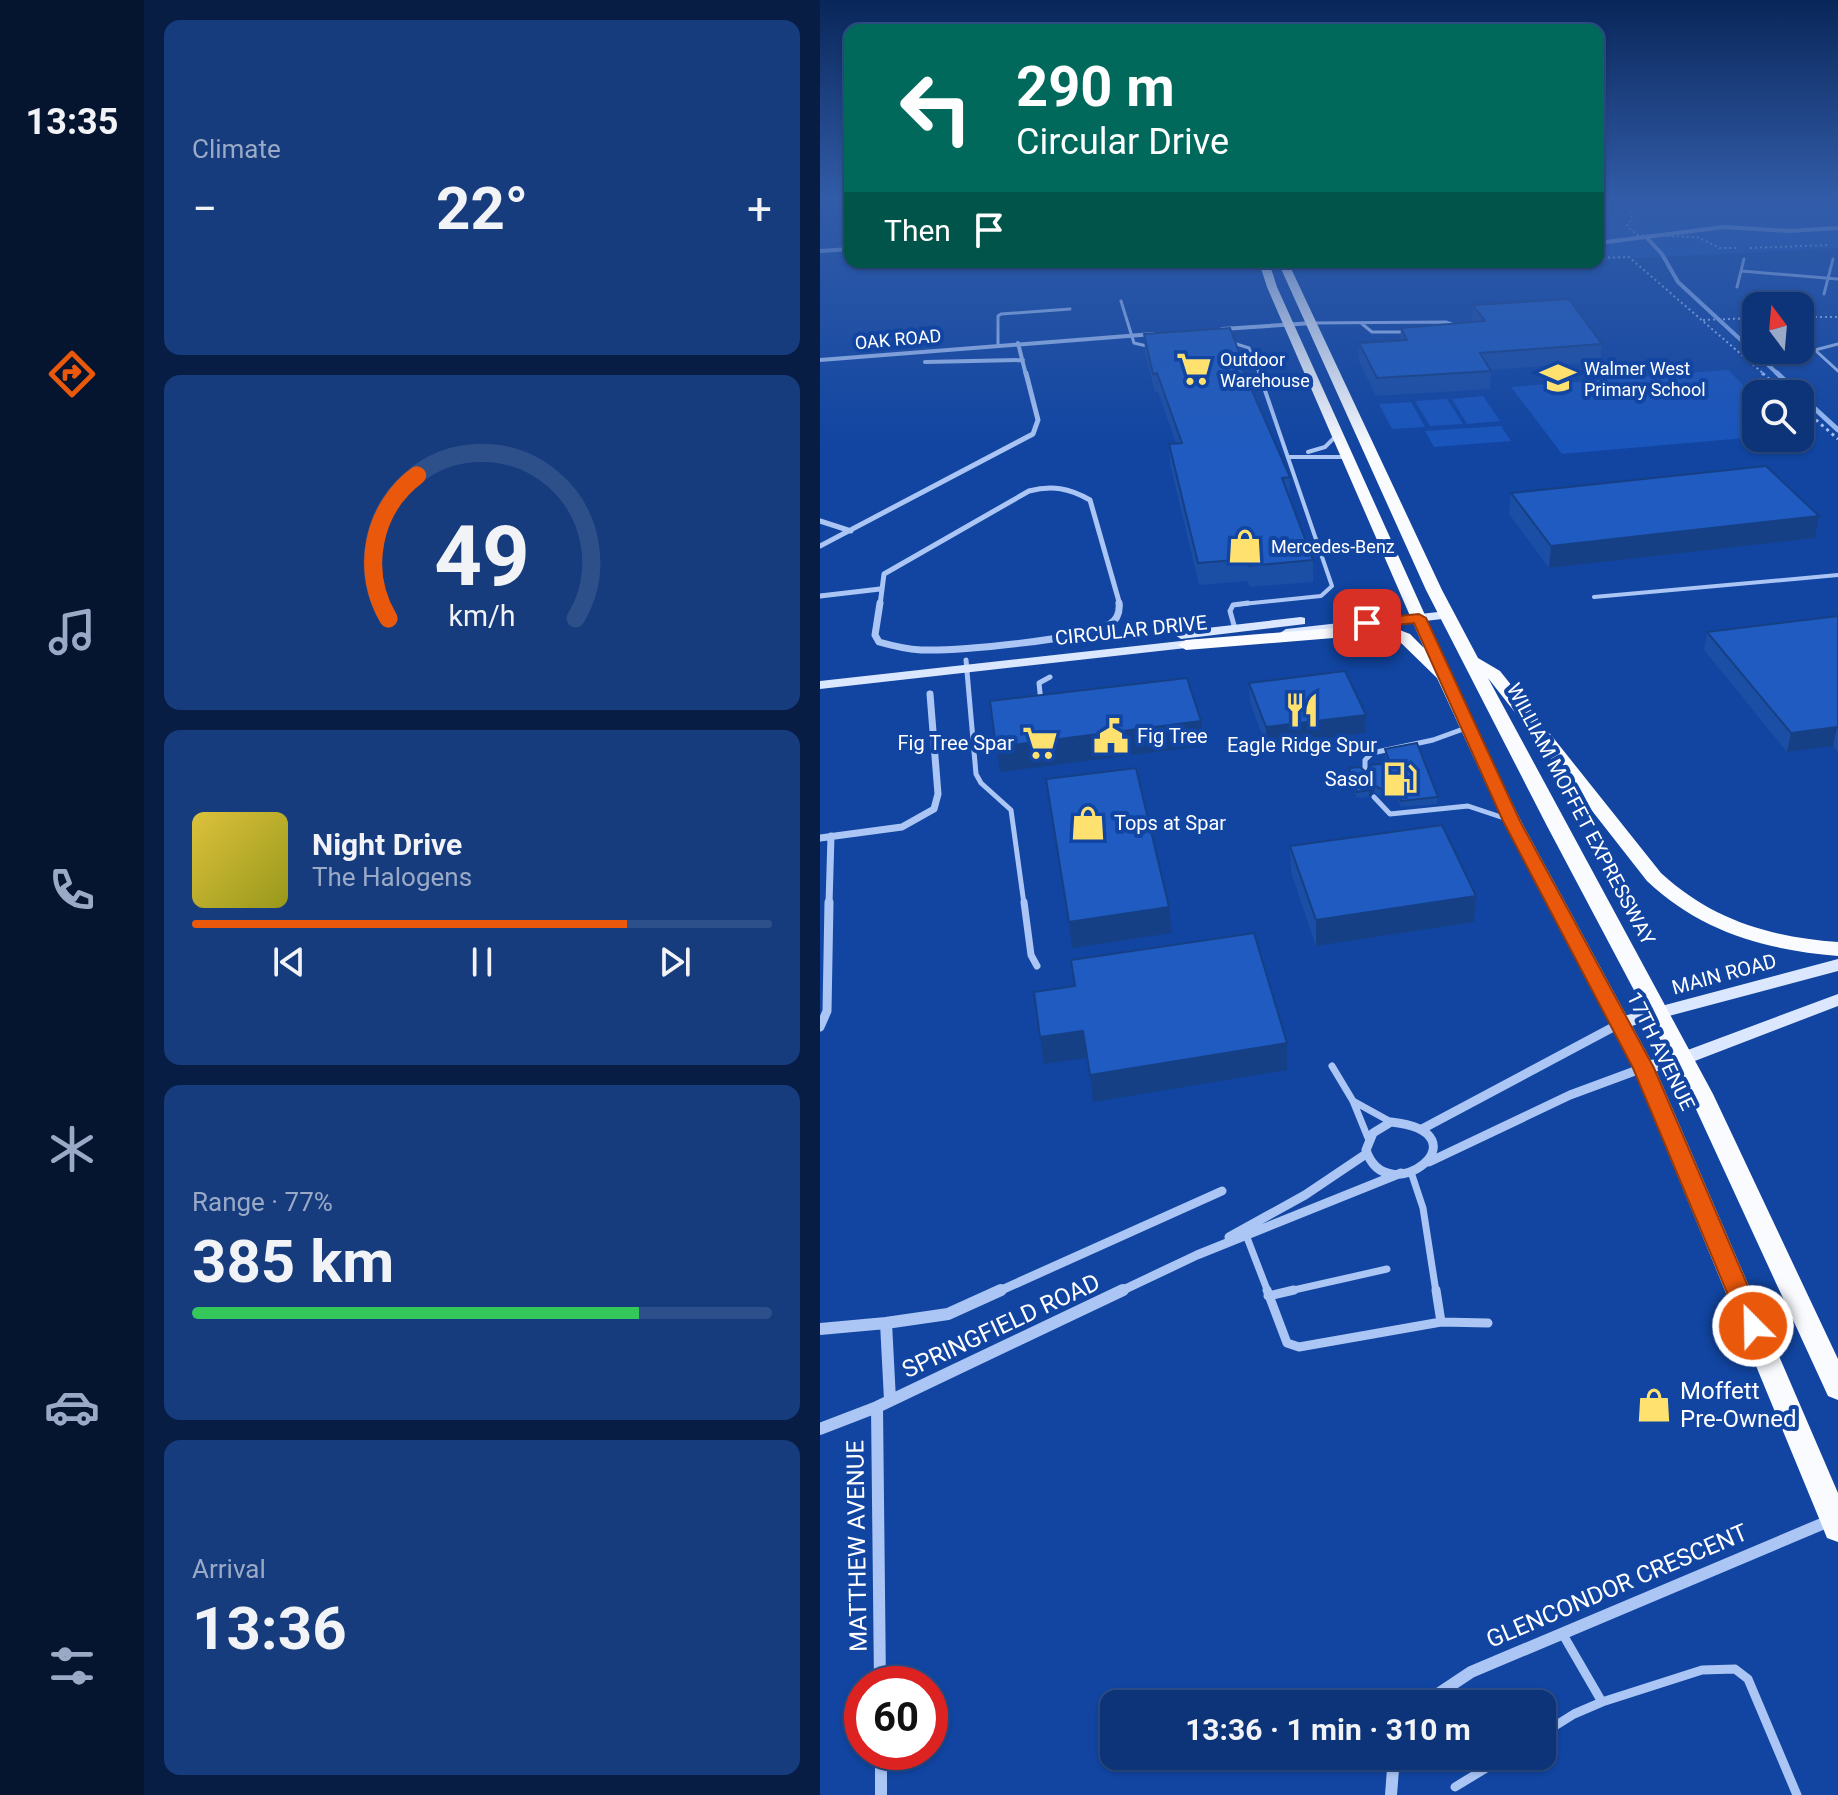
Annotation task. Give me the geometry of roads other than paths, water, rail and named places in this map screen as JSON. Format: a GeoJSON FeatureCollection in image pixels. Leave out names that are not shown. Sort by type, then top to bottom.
{"type":"FeatureCollection","features":[{"type":"Feature","properties":{"kind":"main road"},"geometry":{"type":"LineString","coordinates":[[1271,281],[1417,613]]}},
{"type":"Feature","properties":{"kind":"main road","name":"WILLIAM MOFFET EXPRESSWAY"},"geometry":{"type":"LineString","coordinates":[[1292,281],[1445,610],[1681,1059],[1838,1388]]}},
{"type":"Feature","properties":{"kind":"main road","name":"17TH AVENUE"},"geometry":{"type":"LineString","coordinates":[[1417,613],[1512,821],[1644,1068],[1836,1524]]}},
{"type":"Feature","properties":{"kind":"main road"},"geometry":{"type":"LineString","coordinates":[[1186,645],[1384,629],[1404,637],[1445,679]]}},
{"type":"Feature","properties":{"kind":"main road"},"geometry":{"type":"LineString","coordinates":[[1472,662],[1487,667],[1494,675],[1634,852],[1671,893],[1707,917],[1752,935],[1792,945],[1838,949]]}},
{"type":"Feature","properties":{"kind":"street"},"geometry":{"type":"LineString","coordinates":[[1214,330],[1313,323]]}},
{"type":"Feature","properties":{"kind":"street","name":"OAK ROAD"},"geometry":{"type":"LineString","coordinates":[[820,360],[1158,333]]}},
{"type":"Feature","properties":{"kind":"street"},"geometry":{"type":"LineString","coordinates":[[820,546],[1033,434],[1038,420],[1018,343]]}},
{"type":"Feature","properties":{"kind":"street"},"geometry":{"type":"LineString","coordinates":[[925,362],[1023,360]]}},
{"type":"Feature","properties":{"kind":"street"},"geometry":{"type":"LineString","coordinates":[[1061,487],[1081,492],[1090,500],[1121,612],[1110,624],[1083,633],[946,649],[905,649],[886,645],[876,639],[881,613],[880,589],[884,574],[926,549],[1029,491],[1061,487]]}},
{"type":"Feature","properties":{"kind":"street"},"geometry":{"type":"LineString","coordinates":[[820,521],[851,531]]}},
{"type":"Feature","properties":{"kind":"street"},"geometry":{"type":"LineString","coordinates":[[820,596],[880,589]]}},
{"type":"Feature","properties":{"kind":"street","name":"CIRCULAR DRIVE"},"geometry":{"type":"LineString","coordinates":[[820,685],[1235,629],[1445,610]]}},
{"type":"Feature","properties":{"kind":"street","name":"CIRCULAR DRIVE"},"geometry":{"type":"LineString","coordinates":[[820,676],[1186,645],[1417,613]]}},
{"type":"Feature","properties":{"kind":"street"},"geometry":{"type":"LineString","coordinates":[[820,838],[902,827],[934,809],[938,794],[930,694]]}},
{"type":"Feature","properties":{"kind":"street"},"geometry":{"type":"LineString","coordinates":[[820,1027],[827,1011],[831,836]]}},
{"type":"Feature","properties":{"kind":"street","name":"MAIN ROAD"},"geometry":{"type":"LineString","coordinates":[[1620,1023],[1838,965]]}},
{"type":"Feature","properties":{"kind":"street"},"geometry":{"type":"LineString","coordinates":[[1429,1162],[1434,1144],[1422,1129],[1402,1122],[1391,1122],[1377,1128],[1368,1138],[1366,1154],[1379,1168],[1406,1173],[1570,1095],[1644,1068],[1681,1059],[1838,1000]]}},
{"type":"Feature","properties":{"kind":"street"},"geometry":{"type":"LineString","coordinates":[[1422,1129],[1620,1023]]}},
{"type":"Feature","properties":{"kind":"street","name":"SPRINGFIELD ROAD"},"geometry":{"type":"LineString","coordinates":[[1197,1255],[1305,1195],[1366,1154]]}},
{"type":"Feature","properties":{"kind":"street","name":"SPRINGFIELD ROAD"},"geometry":{"type":"LineString","coordinates":[[820,1429],[877,1407],[1197,1255],[1406,1173]]}},
{"type":"Feature","properties":{"kind":"street"},"geometry":{"type":"LineString","coordinates":[[820,1329],[948,1314],[1222,1191]]}},
{"type":"Feature","properties":{"kind":"street"},"geometry":{"type":"LineString","coordinates":[[886,1323],[890,1400]]}},
{"type":"Feature","properties":{"kind":"street","name":"MATTHEW AVENUE"},"geometry":{"type":"LineString","coordinates":[[877,1407],[880,1666]]}},
{"type":"Feature","properties":{"kind":"street","name":"GLENCONDOR CRESCENT"},"geometry":{"type":"LineString","coordinates":[[1444,1690],[1471,1672],[1562,1633],[1836,1524]]}},
{"type":"Feature","properties":{"kind":"street"},"geometry":{"type":"LineString","coordinates":[[881,1770],[881,1795]]}},
{"type":"Feature","properties":{"kind":"street"},"geometry":{"type":"LineString","coordinates":[[1391,1770],[1391,1795]]}},
{"type":"Feature","properties":{"kind":"lane"},"geometry":{"type":"LineString","coordinates":[[1737,287],[1739,281]]}},
{"type":"Feature","properties":{"kind":"lane"},"geometry":{"type":"LineString","coordinates":[[1824,294],[1826,281]]}},
{"type":"Feature","properties":{"kind":"lane"},"geometry":{"type":"LineString","coordinates":[[1121,301],[1130,335],[1138,346],[1155,347]]}},
{"type":"Feature","properties":{"kind":"lane"},"geometry":{"type":"LineString","coordinates":[[998,345],[998,316],[1001,314],[1070,309]]}},
{"type":"Feature","properties":{"kind":"lane"},"geometry":{"type":"LineString","coordinates":[[1313,323],[1446,322],[1459,325],[1460,328],[1453,330]]}},
{"type":"Feature","properties":{"kind":"lane"},"geometry":{"type":"LineString","coordinates":[[1361,323],[1375,333],[1413,332]]}},
{"type":"Feature","properties":{"kind":"lane"},"geometry":{"type":"LineString","coordinates":[[1228,342],[1241,343],[1249,348],[1289,455],[1332,586],[1321,596],[1233,605],[1230,611],[1235,629]]}},
{"type":"Feature","properties":{"kind":"lane"},"geometry":{"type":"LineString","coordinates":[[1838,344],[1815,350],[1838,371]]}},
{"type":"Feature","properties":{"kind":"lane"},"geometry":{"type":"LineString","coordinates":[[1289,455],[1320,449],[1337,435]]}},
{"type":"Feature","properties":{"kind":"lane"},"geometry":{"type":"LineString","coordinates":[[1289,455],[1347,457]]}},
{"type":"Feature","properties":{"kind":"lane"},"geometry":{"type":"LineString","coordinates":[[1594,597],[1838,575]]}},
{"type":"Feature","properties":{"kind":"lane"},"geometry":{"type":"LineString","coordinates":[[966,664],[976,774],[981,783],[1011,810],[1031,955],[1037,966]]}},
{"type":"Feature","properties":{"kind":"lane"},"geometry":{"type":"LineString","coordinates":[[1041,705],[1039,683],[1050,677]]}},
{"type":"Feature","properties":{"kind":"lane"},"geometry":{"type":"LineString","coordinates":[[1365,773],[1366,757],[1395,746],[1433,740],[1467,728]]}},
{"type":"Feature","properties":{"kind":"lane"},"geometry":{"type":"LineString","coordinates":[[1374,797],[1387,813],[1396,815],[1468,806],[1512,821]]}},
{"type":"Feature","properties":{"kind":"lane"},"geometry":{"type":"LineString","coordinates":[[1332,1066],[1353,1101],[1368,1138]]}},
{"type":"Feature","properties":{"kind":"lane"},"geometry":{"type":"LineString","coordinates":[[1353,1101],[1391,1122]]}},
{"type":"Feature","properties":{"kind":"lane"},"geometry":{"type":"LineString","coordinates":[[1406,1173],[1423,1208],[1441,1322]]}},
{"type":"Feature","properties":{"kind":"lane"},"geometry":{"type":"LineString","coordinates":[[1246,1235],[1287,1343],[1299,1347],[1441,1322],[1488,1323]]}},
{"type":"Feature","properties":{"kind":"lane"},"geometry":{"type":"LineString","coordinates":[[1268,1296],[1387,1269]]}},
{"type":"Feature","properties":{"kind":"lane"},"geometry":{"type":"LineString","coordinates":[[1562,1633],[1602,1702]]}},
{"type":"Feature","properties":{"kind":"lane"},"geometry":{"type":"LineString","coordinates":[[1556,1725],[1602,1702],[1702,1670],[1735,1669],[1748,1679],[1797,1795]]}},
{"type":"Feature","properties":{"kind":"lane"},"geometry":{"type":"LineString","coordinates":[[1455,1787],[1483,1770]]}},
{"type":"Feature","properties":{"kind":"waterway"},"geometry":{"type":"LineString","coordinates":[[1677,281],[1779,375]]}},
{"type":"Feature","properties":{"kind":"waterway"},"geometry":{"type":"LineString","coordinates":[[1777,373],[1784,380]]}},
{"type":"Feature","properties":{"kind":"waterway"},"geometry":{"type":"LineString","coordinates":[[1814,408],[1838,430]]}},
{"type":"Feature","properties":{"kind":"place","name":"Outdoor Warehouse"},"geometry":{"type":"Point","coordinates":[1194,369]}},
{"type":"Feature","properties":{"kind":"place","name":"Walmer West Primary School"},"geometry":{"type":"Point","coordinates":[1558,378]}},
{"type":"Feature","properties":{"kind":"place","name":"Mercedes-Benz"},"geometry":{"type":"Point","coordinates":[1245,546]}},
{"type":"Feature","properties":{"kind":"place","name":"Eagle Ridge Spur"},"geometry":{"type":"Point","coordinates":[1302,710]}},
{"type":"Feature","properties":{"kind":"place","name":"Fig Tree"},"geometry":{"type":"Point","coordinates":[1111,736]}},
{"type":"Feature","properties":{"kind":"place","name":"Fig Tree Spar"},"geometry":{"type":"Point","coordinates":[1040,743]}},
{"type":"Feature","properties":{"kind":"place","name":"Sasol"},"geometry":{"type":"Point","coordinates":[1400,779]}},
{"type":"Feature","properties":{"kind":"place","name":"Tops at Spar"},"geometry":{"type":"Point","coordinates":[1088,823]}},
{"type":"Feature","properties":{"kind":"place","name":"Moffett Pre-Owned"},"geometry":{"type":"Point","coordinates":[1654,1405]}}]}
